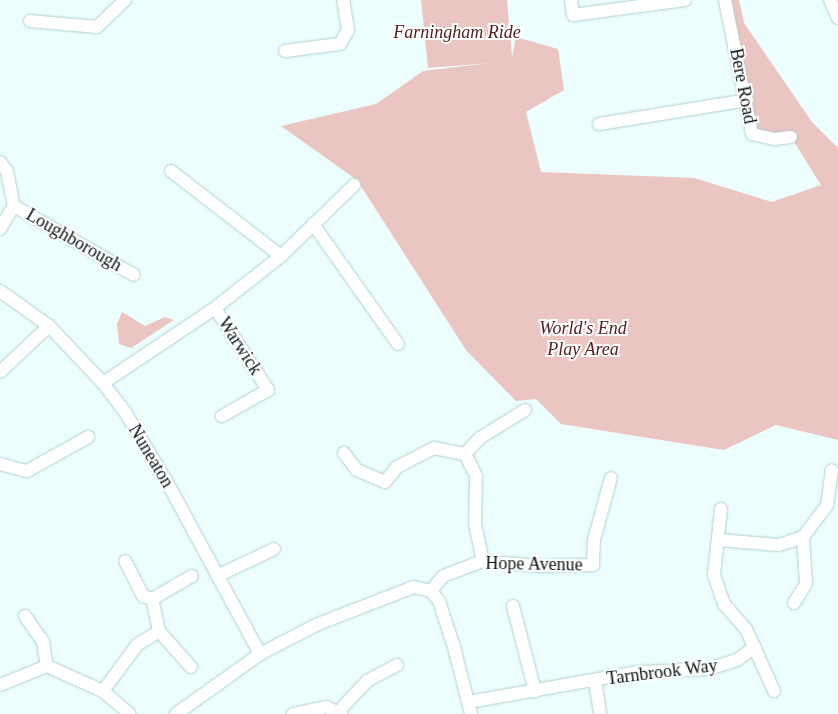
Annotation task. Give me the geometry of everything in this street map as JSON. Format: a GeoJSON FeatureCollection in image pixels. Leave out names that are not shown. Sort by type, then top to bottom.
{"type":"FeatureCollection","features":[{"type":"Feature","properties":{"kind":"street"},"geometry":{"type":"LineString","coordinates":[[30,21],[97,27],[125,0]]}},
{"type":"Feature","properties":{"kind":"street"},"geometry":{"type":"LineString","coordinates":[[285,51],[340,44],[348,30],[344,0]]}},
{"type":"Feature","properties":{"kind":"street"},"geometry":{"type":"LineString","coordinates":[[570,0],[573,15],[685,0]]}},
{"type":"Feature","properties":{"kind":"street","name":"Bere Road"},"geometry":{"type":"LineString","coordinates":[[725,0],[747,100],[752,134],[774,139],[791,137]]}},
{"type":"Feature","properties":{"kind":"street"},"geometry":{"type":"LineString","coordinates":[[830,0],[838,18]]}},
{"type":"Feature","properties":{"kind":"street"},"geometry":{"type":"LineString","coordinates":[[599,124],[747,100]]}},
{"type":"Feature","properties":{"kind":"street","name":"Loughborough"},"geometry":{"type":"LineString","coordinates":[[0,162],[7,171],[14,206],[0,229]]}},
{"type":"Feature","properties":{"kind":"street"},"geometry":{"type":"LineString","coordinates":[[171,171],[281,256]]}},
{"type":"Feature","properties":{"kind":"street","name":"Warwick"},"geometry":{"type":"LineString","coordinates":[[103,383],[215,308],[281,256],[354,185]]}},
{"type":"Feature","properties":{"kind":"street","name":"Loughborough"},"geometry":{"type":"LineString","coordinates":[[14,206],[134,275]]}},
{"type":"Feature","properties":{"kind":"street"},"geometry":{"type":"LineString","coordinates":[[313,224],[398,344]]}},
{"type":"Feature","properties":{"kind":"street","name":"Nuneaton"},"geometry":{"type":"LineString","coordinates":[[0,290],[49,326],[103,383],[167,482],[260,654]]}},
{"type":"Feature","properties":{"kind":"street","name":"Warwick"},"geometry":{"type":"LineString","coordinates":[[215,308],[268,390],[222,416]]}},
{"type":"Feature","properties":{"kind":"street"},"geometry":{"type":"LineString","coordinates":[[0,372],[49,326]]}},
{"type":"Feature","properties":{"kind":"street"},"geometry":{"type":"LineString","coordinates":[[465,454],[480,438],[525,410]]}},
{"type":"Feature","properties":{"kind":"street"},"geometry":{"type":"LineString","coordinates":[[0,464],[27,471],[88,437]]}},
{"type":"Feature","properties":{"kind":"street"},"geometry":{"type":"LineString","coordinates":[[344,453],[357,470],[385,482],[397,466],[434,448],[465,454]]}},
{"type":"Feature","properties":{"kind":"street"},"geometry":{"type":"LineString","coordinates":[[465,454],[476,476],[474,524],[483,561]]}},
{"type":"Feature","properties":{"kind":"street"},"geometry":{"type":"LineString","coordinates":[[718,540],[779,545],[803,537],[827,505],[835,489],[832,470]]}},
{"type":"Feature","properties":{"kind":"street","name":"Hope Avenue"},"geometry":{"type":"LineString","coordinates":[[431,591],[443,576],[483,561],[538,566],[593,565],[594,540],[611,478]]}},
{"type":"Feature","properties":{"kind":"street"},"geometry":{"type":"LineString","coordinates":[[721,509],[714,575],[724,604],[746,628],[774,691]]}},
{"type":"Feature","properties":{"kind":"street"},"geometry":{"type":"LineString","coordinates":[[794,602],[806,584],[803,537]]}},
{"type":"Feature","properties":{"kind":"street"},"geometry":{"type":"LineString","coordinates":[[217,576],[274,549]]}},
{"type":"Feature","properties":{"kind":"street"},"geometry":{"type":"LineString","coordinates":[[125,561],[143,596],[152,599],[192,576]]}},
{"type":"Feature","properties":{"kind":"street"},"geometry":{"type":"LineString","coordinates":[[176,714],[260,654],[318,624],[414,587],[431,591],[439,601],[470,708]]}},
{"type":"Feature","properties":{"kind":"street"},"geometry":{"type":"LineString","coordinates":[[152,599],[158,631],[191,667]]}},
{"type":"Feature","properties":{"kind":"street"},"geometry":{"type":"LineString","coordinates":[[513,606],[535,691]]}},
{"type":"Feature","properties":{"kind":"street"},"geometry":{"type":"LineString","coordinates":[[25,616],[43,642],[47,666]]}},
{"type":"Feature","properties":{"kind":"street"},"geometry":{"type":"LineString","coordinates":[[103,691],[137,644],[158,631]]}},
{"type":"Feature","properties":{"kind":"street","name":"Tarnbrook Way"},"geometry":{"type":"LineString","coordinates":[[470,708],[535,691],[638,672],[709,669],[737,660],[755,647]]}},
{"type":"Feature","properties":{"kind":"street"},"geometry":{"type":"LineString","coordinates":[[293,714],[326,707],[342,712],[367,681],[397,665]]}},
{"type":"Feature","properties":{"kind":"street"},"geometry":{"type":"LineString","coordinates":[[0,685],[47,666],[103,691],[129,714]]}},
{"type":"Feature","properties":{"kind":"street"},"geometry":{"type":"LineString","coordinates":[[595,681],[600,714]]}},
{"type":"Feature","properties":{"kind":"green space"},"geometry":{"type":"Polygon","coordinates":[[[421,0],[507,0],[512,57],[516,37],[558,49],[564,90],[526,112],[541,172],[694,178],[772,202],[821,185],[791,137],[758,135],[725,0],[739,0],[744,23],[812,122],[838,148],[838,440],[776,425],[724,450],[561,424],[536,399],[516,401],[466,350],[357,180],[281,126],[376,104],[423,71],[490,63],[428,68],[421,0]]]}},
{"type":"Feature","properties":{"kind":"green space"},"geometry":{"type":"Polygon","coordinates":[[[122,312],[145,326],[165,317],[174,320],[131,348],[119,344],[117,324],[122,312]]]}},
{"type":"Feature","properties":{"kind":"park label","name":"Farningham Ride"},"geometry":{"type":"Point","coordinates":[457,32]}},
{"type":"Feature","properties":{"kind":"park label","name":"World's End Play Area"},"geometry":{"type":"Point","coordinates":[583,339]}}]}
